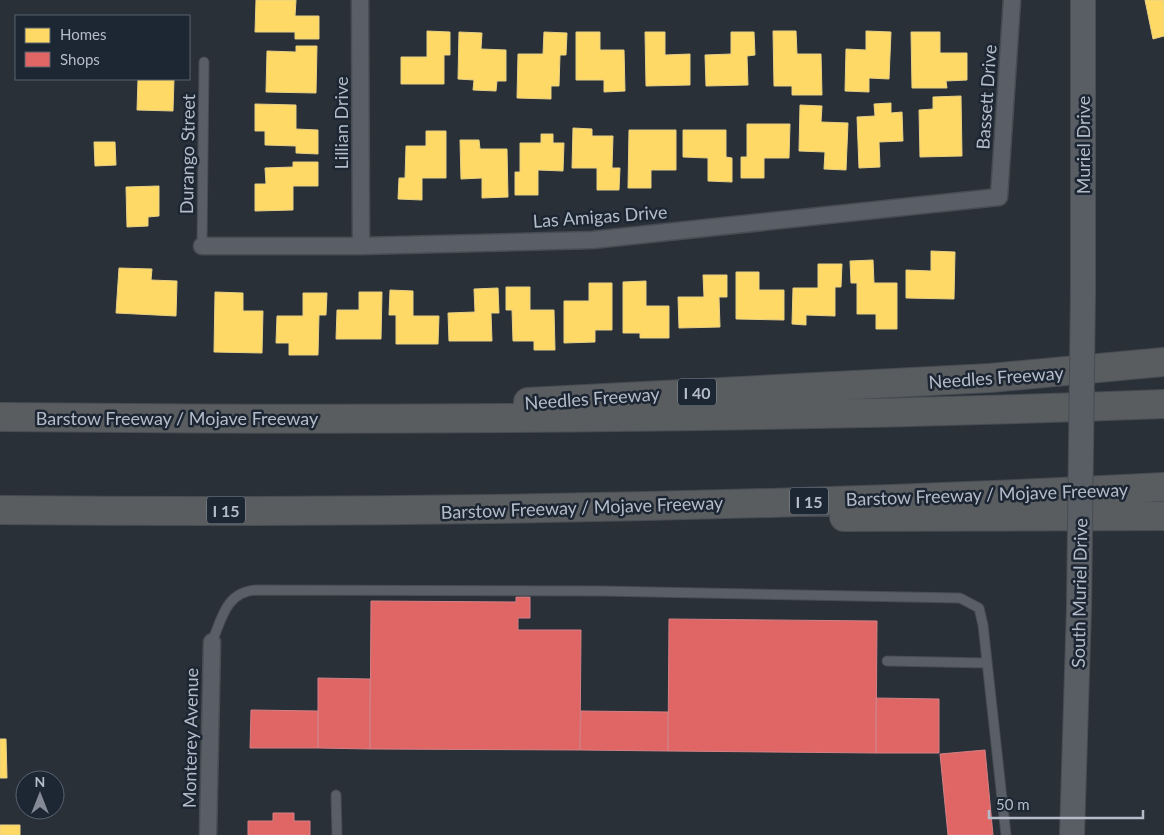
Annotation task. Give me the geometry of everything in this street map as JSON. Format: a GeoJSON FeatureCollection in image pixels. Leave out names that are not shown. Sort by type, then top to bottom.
{"type":"FeatureCollection","features":[{"type":"Feature","properties":{"kind":"highway","name":"Needles Freeway"},"geometry":{"type":"LineString","coordinates":[[230,419],[686,392],[990,378],[1164,362]]}},
{"type":"Feature","properties":{"kind":"highway","name":"Barstow Freeway / Mojave Freeway"},"geometry":{"type":"LineString","coordinates":[[0,417],[520,420],[836,415],[1164,404]]}},
{"type":"Feature","properties":{"kind":"highway","name":"Barstow Freeway / Mojave Freeway"},"geometry":{"type":"LineString","coordinates":[[0,510],[453,511],[997,495],[1164,487]]}},
{"type":"Feature","properties":{"kind":"highway"},"geometry":{"type":"LineString","coordinates":[[453,511],[903,518],[1164,516]]}},
{"type":"Feature","properties":{"kind":"street","name":"Lillian Drive"},"geometry":{"type":"LineString","coordinates":[[360,0],[361,246]]}},
{"type":"Feature","properties":{"kind":"street","name":"Bassett Drive"},"geometry":{"type":"LineString","coordinates":[[999,197],[1012,0]]}},
{"type":"Feature","properties":{"kind":"street","name":"Muriel Drive"},"geometry":{"type":"LineString","coordinates":[[1083,0],[1083,290]]}},
{"type":"Feature","properties":{"kind":"street","name":"Las Amigas Drive"},"geometry":{"type":"LineString","coordinates":[[202,246],[361,246],[592,240],[999,197]]}},
{"type":"Feature","properties":{"kind":"street","name":"South Muriel Drive"},"geometry":{"type":"LineString","coordinates":[[1072,835],[1080,608],[1083,290]]}},
{"type":"Feature","properties":{"kind":"street","name":"Monterey Avenue"},"geometry":{"type":"LineString","coordinates":[[208,835],[212,642]]}},
{"type":"Feature","properties":{"kind":"lane","name":"Durango Street"},"geometry":{"type":"LineString","coordinates":[[202,246],[204,62]]}},
{"type":"Feature","properties":{"kind":"lane"},"geometry":{"type":"LineString","coordinates":[[212,642],[228,604],[234,597],[244,591],[256,590],[601,591],[960,598],[979,608],[1006,835]]}},
{"type":"Feature","properties":{"kind":"lane"},"geometry":{"type":"LineString","coordinates":[[887,661],[987,664]]}},
{"type":"Feature","properties":{"kind":"lane"},"geometry":{"type":"LineString","coordinates":[[336,795],[338,835]]}},
{"type":"Feature","properties":{"kind":"building: Homes"},"geometry":{"type":"Polygon","coordinates":[[[256,0],[296,0],[295,16],[319,16],[319,39],[295,39],[295,32],[255,32],[256,0]]]}},
{"type":"Feature","properties":{"kind":"building: Homes"},"geometry":{"type":"Polygon","coordinates":[[[1145,0],[1164,0],[1164,36],[1153,39],[1145,0]]]}},
{"type":"Feature","properties":{"kind":"building: Homes"},"geometry":{"type":"Polygon","coordinates":[[[427,31],[450,32],[450,55],[444,55],[444,84],[401,84],[401,57],[427,57],[427,31]]]}},
{"type":"Feature","properties":{"kind":"building: Homes"},"geometry":{"type":"Polygon","coordinates":[[[773,31],[796,31],[797,54],[821,54],[822,95],[792,95],[792,86],[774,86],[773,31]]]}},
{"type":"Feature","properties":{"kind":"building: Homes"},"geometry":{"type":"Polygon","coordinates":[[[866,31],[891,32],[889,79],[869,78],[869,92],[845,91],[846,49],[866,50],[866,31]]]}},
{"type":"Feature","properties":{"kind":"building: Homes"},"geometry":{"type":"Polygon","coordinates":[[[459,32],[482,33],[481,49],[506,50],[506,81],[497,81],[496,91],[473,90],[474,80],[458,79],[459,32]]]}},
{"type":"Feature","properties":{"kind":"building: Homes"},"geometry":{"type":"Polygon","coordinates":[[[544,32],[567,33],[566,55],[560,55],[559,86],[551,86],[551,99],[517,98],[518,54],[543,54],[544,32]]]}},
{"type":"Feature","properties":{"kind":"building: Homes"},"geometry":{"type":"Polygon","coordinates":[[[576,32],[600,32],[600,50],[624,50],[625,91],[604,92],[604,80],[576,80],[576,32]]]}},
{"type":"Feature","properties":{"kind":"building: Homes"},"geometry":{"type":"Polygon","coordinates":[[[645,32],[665,32],[665,55],[690,54],[690,85],[646,86],[645,32]]]}},
{"type":"Feature","properties":{"kind":"building: Homes"},"geometry":{"type":"Polygon","coordinates":[[[731,32],[754,32],[755,55],[747,56],[748,85],[706,86],[705,55],[731,54],[731,32]]]}},
{"type":"Feature","properties":{"kind":"building: Homes"},"geometry":{"type":"Polygon","coordinates":[[[911,32],[940,32],[940,53],[967,53],[967,80],[946,81],[947,88],[912,88],[911,32]]]}},
{"type":"Feature","properties":{"kind":"building: Homes"},"geometry":{"type":"Polygon","coordinates":[[[296,46],[317,46],[316,93],[266,92],[267,51],[296,52],[296,46]]]}},
{"type":"Feature","properties":{"kind":"building: Homes"},"geometry":{"type":"Polygon","coordinates":[[[138,80],[174,80],[173,111],[137,110],[138,80]]]}},
{"type":"Feature","properties":{"kind":"building: Homes"},"geometry":{"type":"Polygon","coordinates":[[[961,96],[962,156],[920,157],[919,110],[933,109],[933,97],[961,96]]]}},
{"type":"Feature","properties":{"kind":"building: Homes"},"geometry":{"type":"Polygon","coordinates":[[[891,103],[891,113],[902,112],[903,141],[879,142],[880,167],[859,168],[857,117],[875,116],[874,104],[891,103]]]}},
{"type":"Feature","properties":{"kind":"building: Homes"},"geometry":{"type":"Polygon","coordinates":[[[255,104],[296,105],[296,129],[318,130],[318,154],[296,153],[296,146],[265,145],[265,131],[255,131],[255,104]]]}},
{"type":"Feature","properties":{"kind":"building: Homes"},"geometry":{"type":"Polygon","coordinates":[[[800,105],[822,106],[821,122],[848,123],[846,170],[824,169],[825,152],[799,151],[800,105]]]}},
{"type":"Feature","properties":{"kind":"building: Homes"},"geometry":{"type":"Polygon","coordinates":[[[747,124],[790,124],[789,158],[764,158],[764,178],[741,178],[741,157],[747,157],[747,124]]]}},
{"type":"Feature","properties":{"kind":"building: Homes"},"geometry":{"type":"Polygon","coordinates":[[[573,128],[592,129],[592,136],[613,136],[612,168],[620,168],[619,190],[597,190],[597,168],[572,168],[573,128]]]}},
{"type":"Feature","properties":{"kind":"building: Homes"},"geometry":{"type":"Polygon","coordinates":[[[629,130],[676,130],[676,170],[651,170],[651,188],[628,188],[629,130]]]}},
{"type":"Feature","properties":{"kind":"building: Homes"},"geometry":{"type":"Polygon","coordinates":[[[683,130],[726,130],[726,157],[732,158],[732,182],[708,181],[708,158],[683,157],[683,130]]]}},
{"type":"Feature","properties":{"kind":"building: Homes"},"geometry":{"type":"Polygon","coordinates":[[[426,131],[446,131],[446,178],[422,178],[422,200],[398,199],[399,178],[405,178],[406,146],[426,146],[426,131]]]}},
{"type":"Feature","properties":{"kind":"building: Homes"},"geometry":{"type":"Polygon","coordinates":[[[541,134],[553,134],[553,143],[564,143],[563,171],[538,170],[538,195],[515,195],[515,172],[520,172],[520,143],[541,143],[541,134]]]}},
{"type":"Feature","properties":{"kind":"building: Homes"},"geometry":{"type":"Polygon","coordinates":[[[460,140],[479,140],[480,149],[507,149],[508,197],[482,198],[482,178],[461,179],[460,140]]]}},
{"type":"Feature","properties":{"kind":"building: Homes"},"geometry":{"type":"Polygon","coordinates":[[[94,142],[115,142],[116,165],[95,166],[94,142]]]}},
{"type":"Feature","properties":{"kind":"building: Homes"},"geometry":{"type":"Polygon","coordinates":[[[293,162],[318,162],[318,186],[293,186],[293,210],[255,211],[255,184],[266,184],[265,168],[293,167],[293,162]]]}},
{"type":"Feature","properties":{"kind":"building: Homes"},"geometry":{"type":"Polygon","coordinates":[[[159,186],[159,216],[148,217],[148,226],[127,227],[126,187],[159,186]]]}},
{"type":"Feature","properties":{"kind":"building: Homes"},"geometry":{"type":"Polygon","coordinates":[[[931,251],[955,252],[954,299],[906,298],[906,270],[931,271],[931,251]]]}},
{"type":"Feature","properties":{"kind":"building: Homes"},"geometry":{"type":"Polygon","coordinates":[[[873,260],[874,283],[897,283],[897,329],[876,329],[876,314],[857,314],[857,283],[851,283],[850,261],[873,260]]]}},
{"type":"Feature","properties":{"kind":"building: Homes"},"geometry":{"type":"Polygon","coordinates":[[[818,264],[842,264],[841,287],[835,287],[835,316],[806,315],[806,325],[792,324],[793,288],[818,288],[818,264]]]}},
{"type":"Feature","properties":{"kind":"building: Homes"},"geometry":{"type":"Polygon","coordinates":[[[119,268],[152,269],[151,280],[177,281],[176,316],[116,313],[119,268]]]}},
{"type":"Feature","properties":{"kind":"building: Homes"},"geometry":{"type":"Polygon","coordinates":[[[736,272],[759,272],[759,290],[784,290],[784,320],[736,319],[736,272]]]}},
{"type":"Feature","properties":{"kind":"building: Homes"},"geometry":{"type":"Polygon","coordinates":[[[703,275],[727,275],[727,297],[719,297],[720,327],[679,328],[678,297],[704,297],[703,275]]]}},
{"type":"Feature","properties":{"kind":"building: Homes"},"geometry":{"type":"Polygon","coordinates":[[[646,281],[646,306],[669,306],[669,338],[640,338],[640,333],[623,333],[623,282],[646,281]]]}},
{"type":"Feature","properties":{"kind":"building: Homes"},"geometry":{"type":"Polygon","coordinates":[[[589,283],[612,283],[612,330],[595,330],[595,342],[564,343],[564,301],[589,301],[589,283]]]}},
{"type":"Feature","properties":{"kind":"building: Homes"},"geometry":{"type":"Polygon","coordinates":[[[506,287],[530,287],[530,310],[554,310],[555,350],[534,350],[534,341],[513,341],[512,310],[506,310],[506,287]]]}},
{"type":"Feature","properties":{"kind":"building: Homes"},"geometry":{"type":"Polygon","coordinates":[[[498,288],[499,313],[491,313],[492,341],[449,341],[448,313],[475,312],[474,289],[498,288]]]}},
{"type":"Feature","properties":{"kind":"building: Homes"},"geometry":{"type":"Polygon","coordinates":[[[390,290],[413,291],[413,316],[439,316],[438,344],[396,344],[396,315],[389,315],[390,290]]]}},
{"type":"Feature","properties":{"kind":"building: Homes"},"geometry":{"type":"Polygon","coordinates":[[[215,292],[243,293],[243,311],[263,311],[262,353],[214,352],[215,292]]]}},
{"type":"Feature","properties":{"kind":"building: Homes"},"geometry":{"type":"Polygon","coordinates":[[[359,292],[382,292],[381,339],[336,339],[337,310],[359,310],[359,292]]]}},
{"type":"Feature","properties":{"kind":"building: Homes"},"geometry":{"type":"Polygon","coordinates":[[[303,293],[327,293],[326,315],[319,315],[318,355],[289,355],[289,343],[276,343],[277,316],[303,316],[303,293]]]}},
{"type":"Feature","properties":{"kind":"building: Homes"},"geometry":{"type":"Polygon","coordinates":[[[0,739],[6,739],[7,778],[0,778],[0,739]]]}},
{"type":"Feature","properties":{"kind":"building: Homes"},"geometry":{"type":"Polygon","coordinates":[[[0,825],[20,825],[20,835],[0,835],[0,825]]]}},
{"type":"Feature","properties":{"kind":"building: Shops"},"geometry":{"type":"Polygon","coordinates":[[[516,597],[530,597],[530,618],[518,618],[518,630],[581,630],[580,750],[370,749],[371,601],[516,602],[516,597]]]}},
{"type":"Feature","properties":{"kind":"building: Shops"},"geometry":{"type":"Polygon","coordinates":[[[669,619],[877,621],[876,753],[668,751],[669,619]]]}},
{"type":"Feature","properties":{"kind":"building: Shops"},"geometry":{"type":"Polygon","coordinates":[[[318,678],[370,679],[370,749],[318,748],[318,678]]]}},
{"type":"Feature","properties":{"kind":"building: Shops"},"geometry":{"type":"Polygon","coordinates":[[[876,698],[939,699],[939,753],[876,753],[876,698]]]}},
{"type":"Feature","properties":{"kind":"building: Shops"},"geometry":{"type":"Polygon","coordinates":[[[251,710],[318,711],[318,748],[250,748],[251,710]]]}},
{"type":"Feature","properties":{"kind":"building: Shops"},"geometry":{"type":"Polygon","coordinates":[[[581,711],[668,712],[668,751],[580,750],[581,711]]]}},
{"type":"Feature","properties":{"kind":"building: Shops"},"geometry":{"type":"Polygon","coordinates":[[[985,750],[993,835],[948,835],[940,754],[985,750]]]}},
{"type":"Feature","properties":{"kind":"building: Shops"},"geometry":{"type":"Polygon","coordinates":[[[273,813],[294,813],[294,821],[310,821],[310,835],[248,835],[248,821],[273,821],[273,813]]]}}]}
